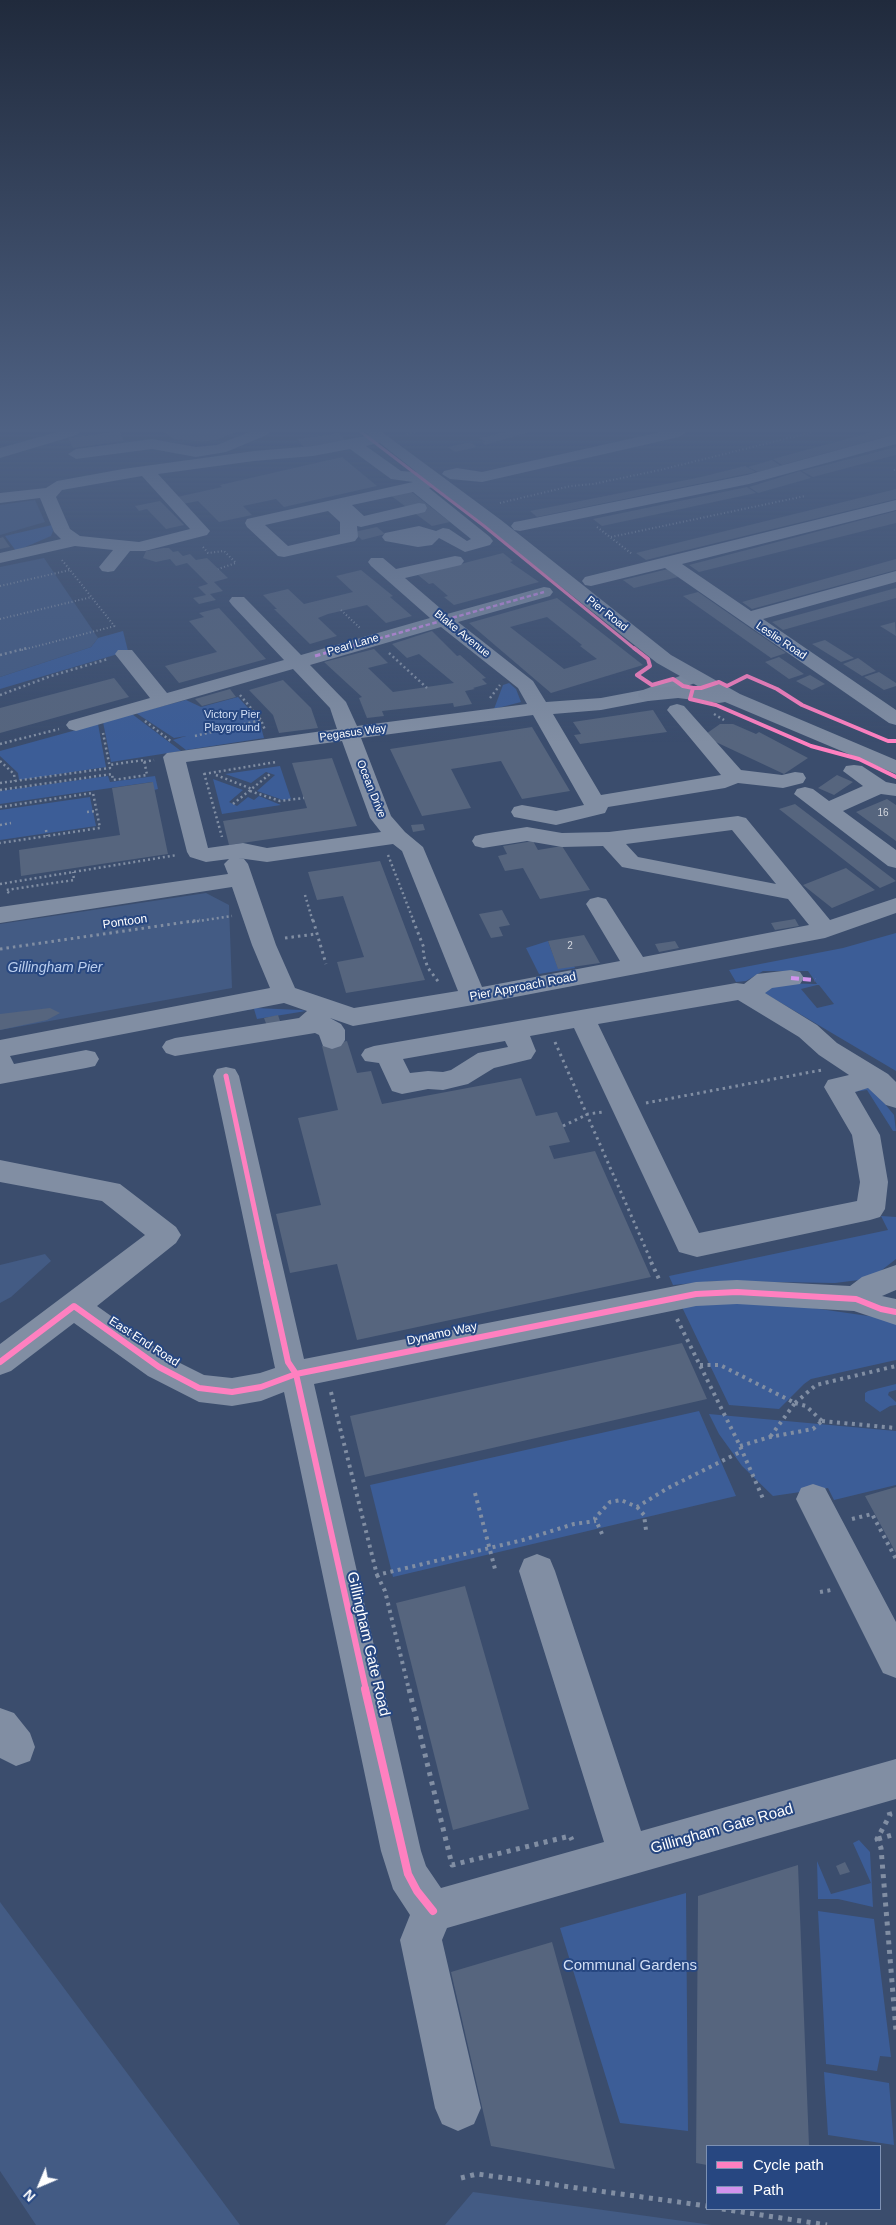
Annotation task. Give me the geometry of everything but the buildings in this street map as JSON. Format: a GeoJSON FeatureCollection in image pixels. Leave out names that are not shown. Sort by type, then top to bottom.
{"type":"FeatureCollection","features":[{"type":"Feature","properties":{"kind":"main road","name":"Pier Road"},"geometry":{"type":"LineString","coordinates":[[506,536],[643,643],[692,670],[733,698],[896,768]]}},
{"type":"Feature","properties":{"kind":"main road","name":"Pier Road"},"geometry":{"type":"LineString","coordinates":[[533,536],[680,650],[692,670],[768,696],[896,752]]}},
{"type":"Feature","properties":{"kind":"main road"},"geometry":{"type":"LineString","coordinates":[[648,696],[678,692],[733,698]]}},
{"type":"Feature","properties":{"kind":"street"},"geometry":{"type":"LineString","coordinates":[[68,536],[75,541]]}},
{"type":"Feature","properties":{"kind":"street"},"geometry":{"type":"LineString","coordinates":[[0,558],[75,541],[139,547],[183,536]]}},
{"type":"Feature","properties":{"kind":"street"},"geometry":{"type":"LineString","coordinates":[[267,536],[270,539],[284,536]]}},
{"type":"Feature","properties":{"kind":"street"},"geometry":{"type":"LineString","coordinates":[[394,536],[404,541],[418,542]]}},
{"type":"Feature","properties":{"kind":"street"},"geometry":{"type":"LineString","coordinates":[[448,536],[466,547],[484,541],[480,536]]}},
{"type":"Feature","properties":{"kind":"street"},"geometry":{"type":"LineString","coordinates":[[591,580],[771,536]]}},
{"type":"Feature","properties":{"kind":"street"},"geometry":{"type":"LineString","coordinates":[[108,567],[126,546]]}},
{"type":"Feature","properties":{"kind":"street"},"geometry":{"type":"LineString","coordinates":[[393,575],[455,561]]}},
{"type":"Feature","properties":{"kind":"street","name":"Blake Avenue"},"geometry":{"type":"LineString","coordinates":[[377,562],[444,620],[526,685],[542,710]]}},
{"type":"Feature","properties":{"kind":"street","name":"Leslie Road"},"geometry":{"type":"LineString","coordinates":[[668,562],[896,719]]}},
{"type":"Feature","properties":{"kind":"street"},"geometry":{"type":"LineString","coordinates":[[747,618],[896,576]]}},
{"type":"Feature","properties":{"kind":"street","name":"Pearl Lane"},"geometry":{"type":"LineString","coordinates":[[76,725],[544,592]]}},
{"type":"Feature","properties":{"kind":"street","name":"Ocean Drive"},"geometry":{"type":"LineString","coordinates":[[238,601],[307,659],[338,704],[381,818],[397,837],[412,847],[473,997]]}},
{"type":"Feature","properties":{"kind":"street"},"geometry":{"type":"LineString","coordinates":[[125,654],[163,701]]}},
{"type":"Feature","properties":{"kind":"street","name":"Pegasus Way"},"geometry":{"type":"LineString","coordinates":[[351,738],[209,769],[174,757],[351,738],[524,710],[542,710],[577,704],[601,704],[648,696],[692,670]]}},
{"type":"Feature","properties":{"kind":"street","name":"Pegasus Way"},"geometry":{"type":"LineString","coordinates":[[577,704],[590,696],[692,670]]}},
{"type":"Feature","properties":{"kind":"street"},"geometry":{"type":"LineString","coordinates":[[522,812],[556,818],[597,808],[542,710]]}},
{"type":"Feature","properties":{"kind":"street"},"geometry":{"type":"LineString","coordinates":[[677,710],[734,776]]}},
{"type":"Feature","properties":{"kind":"street"},"geometry":{"type":"LineString","coordinates":[[177,757],[198,852],[235,865]]}},
{"type":"Feature","properties":{"kind":"street"},"geometry":{"type":"LineString","coordinates":[[854,771],[887,789]]}},
{"type":"Feature","properties":{"kind":"street"},"geometry":{"type":"LineString","coordinates":[[594,803],[725,782],[734,776],[782,782],[800,786],[827,810],[896,861]]}},
{"type":"Feature","properties":{"kind":"street"},"geometry":{"type":"LineString","coordinates":[[827,810],[887,789]]}},
{"type":"Feature","properties":{"kind":"street"},"geometry":{"type":"LineString","coordinates":[[483,841],[527,834],[562,840],[609,840],[738,823],[825,930]]}},
{"type":"Feature","properties":{"kind":"street"},"geometry":{"type":"LineString","coordinates":[[0,1049],[285,994],[263,942],[235,865],[243,850],[267,855],[397,837]]}},
{"type":"Feature","properties":{"kind":"street"},"geometry":{"type":"LineString","coordinates":[[609,840],[630,862],[777,891],[794,892]]}},
{"type":"Feature","properties":{"kind":"street"},"geometry":{"type":"LineString","coordinates":[[0,915],[235,865]]}},
{"type":"Feature","properties":{"kind":"street"},"geometry":{"type":"LineString","coordinates":[[598,904],[636,966]]}},
{"type":"Feature","properties":{"kind":"street","name":"Pier Approach Road"},"geometry":{"type":"LineString","coordinates":[[285,994],[319,1015],[358,1017],[825,930],[896,905]]}},
{"type":"Feature","properties":{"kind":"street"},"geometry":{"type":"LineString","coordinates":[[749,994],[766,980],[791,978]]}},
{"type":"Feature","properties":{"kind":"street"},"geometry":{"type":"LineString","coordinates":[[514,1030],[523,1051],[522,1053],[487,1060],[466,1061],[428,1080],[402,1084],[380,1054],[514,1030],[582,1018],[736,991],[749,994],[808,1031],[828,1049],[836,1072],[866,1135],[874,1182],[870,1209],[697,1245],[690,1244],[582,1018]]}},
{"type":"Feature","properties":{"kind":"street"},"geometry":{"type":"LineString","coordinates":[[175,1047],[307,1026],[319,1015],[332,1030],[332,1040]]}},
{"type":"Feature","properties":{"kind":"street"},"geometry":{"type":"LineString","coordinates":[[0,1062],[3,1075],[86,1059]]}},
{"type":"Feature","properties":{"kind":"street"},"geometry":{"type":"LineString","coordinates":[[836,1072],[838,1087],[857,1082],[869,1075],[896,1098]]}},
{"type":"Feature","properties":{"kind":"street"},"geometry":{"type":"LineString","coordinates":[[226,1076],[288,1362],[310,1371]]}},
{"type":"Feature","properties":{"kind":"street"},"geometry":{"type":"LineString","coordinates":[[0,1170],[110,1192],[166,1236],[0,1362]]}},
{"type":"Feature","properties":{"kind":"street"},"geometry":{"type":"LineString","coordinates":[[856,1299],[873,1286],[896,1277]]}},
{"type":"Feature","properties":{"kind":"street","name":"Dynamo Way"},"geometry":{"type":"LineString","coordinates":[[310,1371],[678,1296],[737,1292],[856,1299],[881,1309],[896,1312]]}},
{"type":"Feature","properties":{"kind":"street","name":"East End Road"},"geometry":{"type":"LineString","coordinates":[[74,1306],[160,1367],[200,1388],[232,1392],[261,1387],[310,1371]]}},
{"type":"Feature","properties":{"kind":"street","name":"Gillingham Gate Road"},"geometry":{"type":"LineString","coordinates":[[310,1371],[401,1852],[408,1874],[417,1890],[433,1911],[629,1856],[892,1794]]}},
{"type":"Feature","properties":{"kind":"street"},"geometry":{"type":"LineString","coordinates":[[813,1499],[896,1660]]}},
{"type":"Feature","properties":{"kind":"street"},"geometry":{"type":"LineString","coordinates":[[537,1571],[629,1856]]}},
{"type":"Feature","properties":{"kind":"street"},"geometry":{"type":"LineString","coordinates":[[433,1911],[421,1940],[458,2108]]}},
{"type":"Feature","properties":{"kind":"path"},"geometry":{"type":"LineString","coordinates":[[192,536],[208,553],[224,551],[236,563],[218,569]]}},
{"type":"Feature","properties":{"kind":"path"},"geometry":{"type":"LineString","coordinates":[[608,536],[649,566]]}},
{"type":"Feature","properties":{"kind":"path"},"geometry":{"type":"LineString","coordinates":[[611,538],[621,536]]}},
{"type":"Feature","properties":{"kind":"path"},"geometry":{"type":"LineString","coordinates":[[0,655],[116,627],[51,547]]}},
{"type":"Feature","properties":{"kind":"path"},"geometry":{"type":"LineString","coordinates":[[0,586],[70,570]]}},
{"type":"Feature","properties":{"kind":"path"},"geometry":{"type":"LineString","coordinates":[[0,620],[92,597]]}},
{"type":"Feature","properties":{"kind":"path"},"geometry":{"type":"LineString","coordinates":[[375,639],[427,688]]}},
{"type":"Feature","properties":{"kind":"path"},"geometry":{"type":"LineString","coordinates":[[0,696],[51,676],[125,654]]}},
{"type":"Feature","properties":{"kind":"path"},"geometry":{"type":"LineString","coordinates":[[229,682],[261,720],[266,733]]}},
{"type":"Feature","properties":{"kind":"path"},"geometry":{"type":"LineString","coordinates":[[489,700],[501,685]]}},
{"type":"Feature","properties":{"kind":"path"},"geometry":{"type":"LineString","coordinates":[[131,710],[174,742],[177,757]]}},
{"type":"Feature","properties":{"kind":"path"},"geometry":{"type":"LineString","coordinates":[[0,783],[110,768],[100,719]]}},
{"type":"Feature","properties":{"kind":"path"},"geometry":{"type":"LineString","coordinates":[[194,736],[261,720]]}},
{"type":"Feature","properties":{"kind":"path"},"geometry":{"type":"LineString","coordinates":[[0,744],[76,725]]}},
{"type":"Feature","properties":{"kind":"path"},"geometry":{"type":"LineString","coordinates":[[0,790],[112,774],[113,780],[148,774],[144,760],[109,765]]}},
{"type":"Feature","properties":{"kind":"path"},"geometry":{"type":"LineString","coordinates":[[0,761],[14,774],[15,781]]}},
{"type":"Feature","properties":{"kind":"path"},"geometry":{"type":"LineString","coordinates":[[209,769],[251,790],[280,801],[304,798]]}},
{"type":"Feature","properties":{"kind":"path"},"geometry":{"type":"LineString","coordinates":[[209,769],[235,865]]}},
{"type":"Feature","properties":{"kind":"path"},"geometry":{"type":"LineString","coordinates":[[233,804],[270,774]]}},
{"type":"Feature","properties":{"kind":"path"},"geometry":{"type":"LineString","coordinates":[[8,782],[8,789]]}},
{"type":"Feature","properties":{"kind":"path"},"geometry":{"type":"LineString","coordinates":[[0,807],[93,793],[100,828],[0,843]]}},
{"type":"Feature","properties":{"kind":"path"},"geometry":{"type":"LineString","coordinates":[[87,812],[96,811]]}},
{"type":"Feature","properties":{"kind":"path"},"geometry":{"type":"LineString","coordinates":[[0,825],[11,823]]}},
{"type":"Feature","properties":{"kind":"path"},"geometry":{"type":"LineString","coordinates":[[46,830],[47,836]]}},
{"type":"Feature","properties":{"kind":"path"},"geometry":{"type":"LineString","coordinates":[[0,884],[198,852]]}},
{"type":"Feature","properties":{"kind":"path"},"geometry":{"type":"LineString","coordinates":[[305,895],[326,964]]}},
{"type":"Feature","properties":{"kind":"path"},"geometry":{"type":"LineString","coordinates":[[263,942],[316,934]]}},
{"type":"Feature","properties":{"kind":"path"},"geometry":{"type":"LineString","coordinates":[[431,960],[425,961],[440,983]]}},
{"type":"Feature","properties":{"kind":"path"},"geometry":{"type":"LineString","coordinates":[[553,1037],[662,1286]]}},
{"type":"Feature","properties":{"kind":"path"},"geometry":{"type":"LineString","coordinates":[[645,1104],[836,1072]]}},
{"type":"Feature","properties":{"kind":"path"},"geometry":{"type":"LineString","coordinates":[[563,1126],[588,1114],[605,1111]]}},
{"type":"Feature","properties":{"kind":"path"},"geometry":{"type":"LineString","coordinates":[[649,1281],[659,1279]]}},
{"type":"Feature","properties":{"kind":"path"},"geometry":{"type":"LineString","coordinates":[[675,1313],[740,1446],[764,1501]]}},
{"type":"Feature","properties":{"kind":"path"},"geometry":{"type":"LineString","coordinates":[[700,1365],[717,1364],[795,1403],[806,1406],[822,1421],[896,1428]]}},
{"type":"Feature","properties":{"kind":"path"},"geometry":{"type":"LineString","coordinates":[[770,1437],[795,1403],[816,1385],[896,1366]]}},
{"type":"Feature","properties":{"kind":"path"},"geometry":{"type":"LineString","coordinates":[[310,1371],[377,1575],[385,1591],[452,1865],[570,1836],[581,1870]]}},
{"type":"Feature","properties":{"kind":"path"},"geometry":{"type":"LineString","coordinates":[[740,1446],[770,1437],[813,1429],[822,1421]]}},
{"type":"Feature","properties":{"kind":"path"},"geometry":{"type":"LineString","coordinates":[[637,1507],[675,1484],[742,1451]]}},
{"type":"Feature","properties":{"kind":"path"},"geometry":{"type":"LineString","coordinates":[[475,1493],[495,1568]]}},
{"type":"Feature","properties":{"kind":"path"},"geometry":{"type":"LineString","coordinates":[[602,1534],[596,1521],[597,1515],[612,1501],[622,1500],[637,1507],[646,1521],[646,1530]]}},
{"type":"Feature","properties":{"kind":"path"},"geometry":{"type":"LineString","coordinates":[[848,1520],[872,1514],[896,1559]]}},
{"type":"Feature","properties":{"kind":"path"},"geometry":{"type":"LineString","coordinates":[[377,1575],[490,1548],[574,1524],[596,1521]]}},
{"type":"Feature","properties":{"kind":"path"},"geometry":{"type":"LineString","coordinates":[[877,1839],[890,1815],[892,1794]]}},
{"type":"Feature","properties":{"kind":"path"},"geometry":{"type":"LineString","coordinates":[[877,1839],[896,1834]]}},
{"type":"Feature","properties":{"kind":"path"},"geometry":{"type":"LineString","coordinates":[[877,1839],[881,1848],[896,2031]]}},
{"type":"Feature","properties":{"kind":"path"},"geometry":{"type":"LineString","coordinates":[[461,2178],[477,2174],[706,2206]]}},
{"type":"Feature","properties":{"kind":"path"},"geometry":{"type":"LineString","coordinates":[[729,2210],[827,2225]]}},
{"type":"Feature","properties":{"kind":"green space"},"geometry":{"type":"Polygon","coordinates":[[[6,536],[51,536],[16,551],[6,536]]]}},
{"type":"Feature","properties":{"kind":"green space"},"geometry":{"type":"Polygon","coordinates":[[[123,631],[128,651],[0,689],[0,677],[91,647],[98,638],[123,631]]]}},
{"type":"Feature","properties":{"kind":"green space"},"geometry":{"type":"Polygon","coordinates":[[[509,683],[516,689],[521,702],[494,709],[503,685],[509,683]]]}},
{"type":"Feature","properties":{"kind":"green space","name":"Victory Pier Playground"},"geometry":{"type":"Polygon","coordinates":[[[238,697],[259,720],[264,738],[186,750],[173,740],[186,736],[174,738],[136,713],[186,700],[201,707],[238,697]]]}},
{"type":"Feature","properties":{"kind":"green space"},"geometry":{"type":"Polygon","coordinates":[[[132,714],[181,751],[111,762],[103,722],[132,714]]]}},
{"type":"Feature","properties":{"kind":"green space"},"geometry":{"type":"Polygon","coordinates":[[[98,724],[106,767],[19,780],[18,773],[0,756],[0,751],[98,724]]]}},
{"type":"Feature","properties":{"kind":"green space"},"geometry":{"type":"Polygon","coordinates":[[[280,766],[291,799],[283,800],[257,791],[275,775],[266,772],[251,783],[225,774],[280,766]]]}},
{"type":"Feature","properties":{"kind":"green space"},"geometry":{"type":"Polygon","coordinates":[[[108,776],[110,782],[155,776],[158,789],[154,790],[152,782],[0,804],[0,791],[108,776]]]}},
{"type":"Feature","properties":{"kind":"green space"},"geometry":{"type":"Polygon","coordinates":[[[213,779],[243,790],[229,802],[237,806],[248,797],[254,800],[259,796],[281,805],[222,814],[213,779]]]}},
{"type":"Feature","properties":{"kind":"green space"},"geometry":{"type":"Polygon","coordinates":[[[90,797],[96,826],[0,840],[0,810],[90,797]]]}},
{"type":"Feature","properties":{"kind":"green space"},"geometry":{"type":"Polygon","coordinates":[[[896,933],[896,1071],[761,991],[774,983],[817,984],[808,971],[763,971],[746,981],[736,982],[729,970],[843,948],[896,933]],[[819,985],[801,989],[817,1008],[834,1004],[819,985]]]}},
{"type":"Feature","properties":{"kind":"green space"},"geometry":{"type":"Polygon","coordinates":[[[548,941],[558,968],[574,966],[575,968],[539,974],[526,948],[548,941]]]}},
{"type":"Feature","properties":{"kind":"green space"},"geometry":{"type":"Polygon","coordinates":[[[255,1008],[306,1011],[257,1019],[254,1009],[234,1012],[255,1008]]]}},
{"type":"Feature","properties":{"kind":"green space"},"geometry":{"type":"Polygon","coordinates":[[[871,1087],[894,1115],[896,1131],[893,1131],[867,1090],[852,1092],[871,1087]]]}},
{"type":"Feature","properties":{"kind":"green space"},"geometry":{"type":"Polygon","coordinates":[[[881,1216],[896,1217],[896,1259],[878,1273],[859,1280],[835,1283],[716,1281],[673,1285],[669,1276],[888,1230],[881,1216]]]}},
{"type":"Feature","properties":{"kind":"green space"},"geometry":{"type":"Polygon","coordinates":[[[733,1302],[799,1306],[896,1320],[896,1360],[811,1379],[779,1409],[729,1405],[681,1305],[733,1302]]]}},
{"type":"Feature","properties":{"kind":"green space"},"geometry":{"type":"Polygon","coordinates":[[[896,1384],[896,1390],[889,1392],[888,1395],[896,1402],[896,1405],[880,1412],[865,1401],[865,1393],[868,1391],[896,1384]]]}},
{"type":"Feature","properties":{"kind":"green space"},"geometry":{"type":"Polygon","coordinates":[[[699,1411],[736,1496],[393,1577],[370,1485],[699,1411]]]}},
{"type":"Feature","properties":{"kind":"green space"},"geometry":{"type":"Polygon","coordinates":[[[709,1414],[896,1431],[896,1485],[834,1500],[828,1488],[773,1496],[742,1466],[719,1434],[709,1414]]]}},
{"type":"Feature","properties":{"kind":"green space"},"geometry":{"type":"Polygon","coordinates":[[[859,1840],[870,1852],[873,1907],[838,1899],[818,1899],[817,1861],[831,1894],[871,1883],[853,1843],[859,1840]]]}},
{"type":"Feature","properties":{"kind":"green space","name":"Communal Gardens"},"geometry":{"type":"Polygon","coordinates":[[[686,1893],[688,2131],[620,2123],[560,1928],[686,1893]]]}},
{"type":"Feature","properties":{"kind":"green space"},"geometry":{"type":"Polygon","coordinates":[[[818,1911],[874,1919],[891,2057],[880,2056],[877,2071],[826,2064],[818,1911]]]}},
{"type":"Feature","properties":{"kind":"green space"},"geometry":{"type":"Polygon","coordinates":[[[824,2072],[889,2083],[894,2145],[828,2135],[824,2072]]]}},
{"type":"Feature","properties":{"kind":"water"},"geometry":{"type":"Polygon","coordinates":[[[44,558],[98,638],[91,647],[0,677],[0,567],[44,558]]]}},
{"type":"Feature","properties":{"kind":"water","name":"Gillingham Pier"},"geometry":{"type":"Polygon","coordinates":[[[206,893],[229,905],[232,988],[0,1030],[0,924],[206,893]]]}},
{"type":"Feature","properties":{"kind":"water"},"geometry":{"type":"Polygon","coordinates":[[[45,1254],[51,1261],[11,1297],[0,1303],[0,1265],[45,1254]]]}},
{"type":"Feature","properties":{"kind":"water"},"geometry":{"type":"Polygon","coordinates":[[[0,1902],[240,2225],[36,2225],[0,2171],[0,1902]]]}},
{"type":"Feature","properties":{"kind":"water"},"geometry":{"type":"Polygon","coordinates":[[[473,2192],[712,2225],[445,2225],[473,2192]]]}},
{"type":"Feature","properties":{"kind":"marked path"},"geometry":{"type":"LineString","coordinates":[[315,656],[544,592]]}},
{"type":"Feature","properties":{"kind":"marked path"},"geometry":{"type":"LineString","coordinates":[[791,978],[815,980]]}},
{"type":"Feature","properties":{"kind":"cycle path"},"geometry":{"type":"LineString","coordinates":[[496,536],[580,606],[648,659],[650,666],[647,670],[637,675]]}},
{"type":"Feature","properties":{"kind":"cycle path"},"geometry":{"type":"LineString","coordinates":[[637,675],[652,685],[673,679],[683,686],[693,688],[690,699],[716,705],[811,746],[859,759],[896,777]]}},
{"type":"Feature","properties":{"kind":"cycle path"},"geometry":{"type":"LineString","coordinates":[[693,688],[701,688],[719,682],[727,686],[747,676],[777,689],[802,705],[888,741],[896,741]]}},
{"type":"Feature","properties":{"kind":"cycle path"},"geometry":{"type":"LineString","coordinates":[[226,1076],[288,1362],[296,1374],[618,1308],[696,1294],[737,1292],[856,1299],[881,1309],[896,1312]]}},
{"type":"Feature","properties":{"kind":"cycle path"},"geometry":{"type":"LineString","coordinates":[[0,1362],[74,1306],[159,1367],[199,1388],[232,1392],[261,1387],[296,1374],[401,1851],[408,1874],[417,1891],[433,1911]]}}]}
